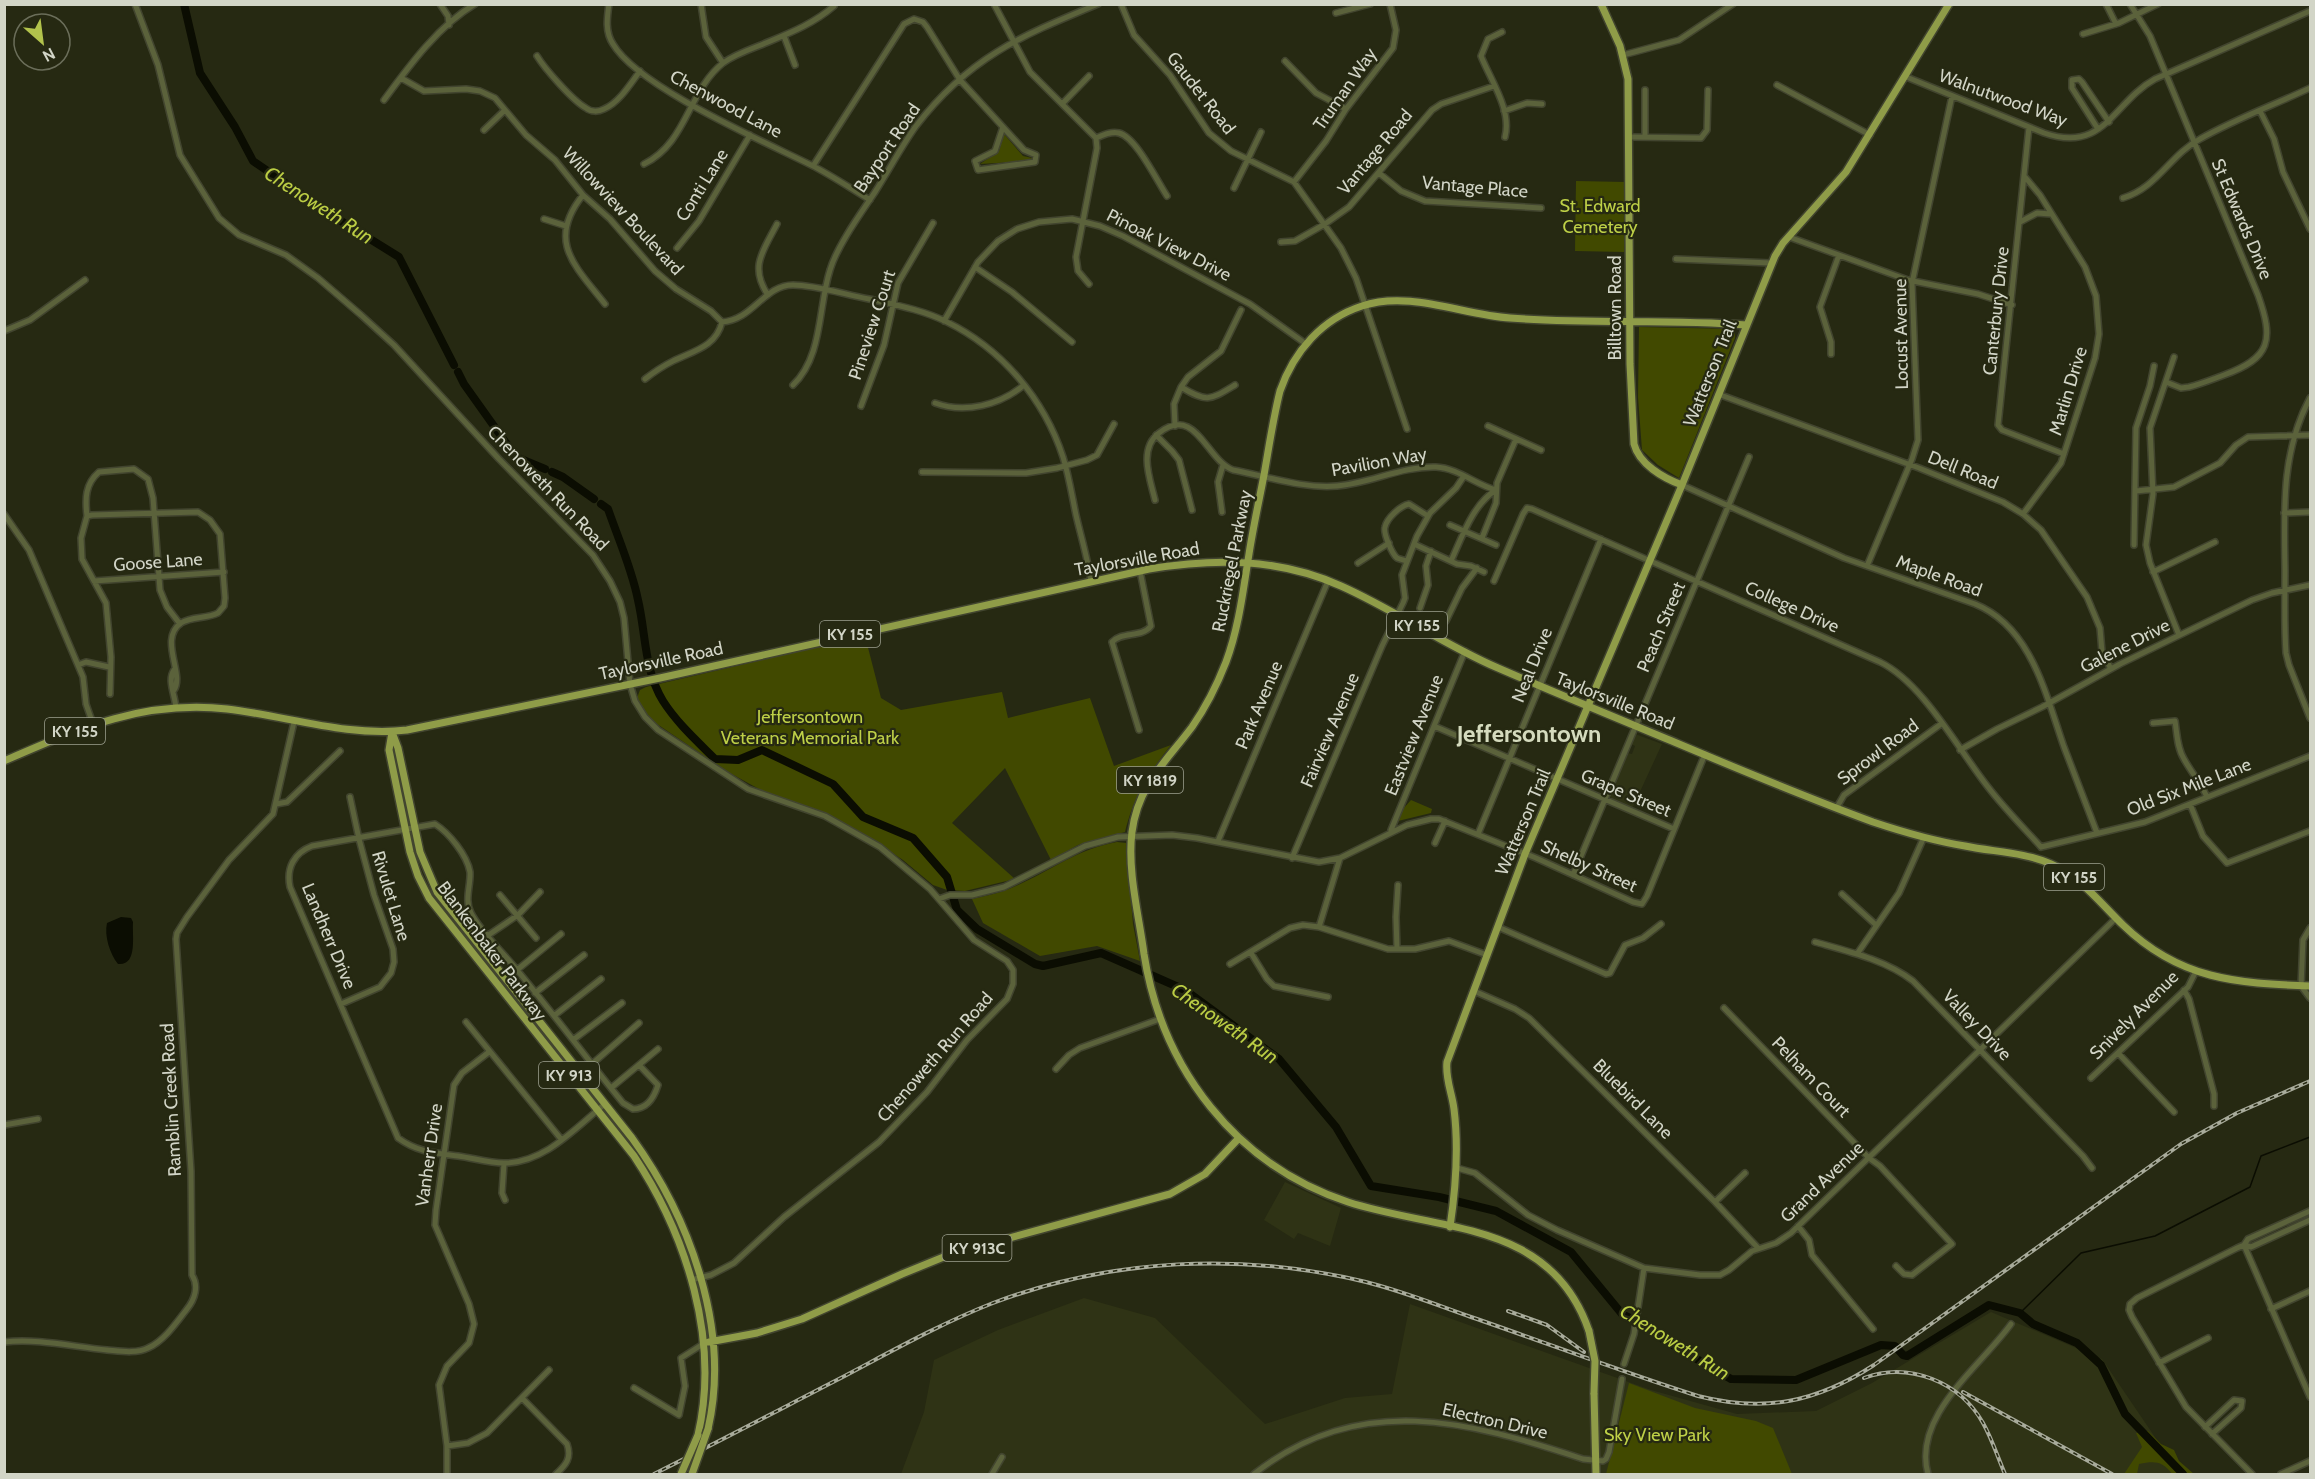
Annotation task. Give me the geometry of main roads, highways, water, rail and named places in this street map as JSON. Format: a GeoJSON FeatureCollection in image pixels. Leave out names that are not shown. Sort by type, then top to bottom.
{"type":"FeatureCollection","features":[{"type":"Feature","properties":{"kind":"main road","name":"Billtown Road"},"geometry":{"type":"LineString","coordinates":[[1601,4],[1623,56],[1628,79],[1630,321],[1632,404],[1636,451],[1646,464],[1682,485]]}},
{"type":"Feature","properties":{"kind":"main road","name":"Watterson Trail"},"geometry":{"type":"LineString","coordinates":[[1450,1227],[1457,1168],[1454,1111],[1446,1067],[1450,1051],[1525,854],[1682,485],[1771,263],[1789,237],[1841,180],[1949,4]]}},
{"type":"Feature","properties":{"kind":"main road","name":"Ruckriegel Parkway"},"geometry":{"type":"LineString","coordinates":[[1450,1227],[1366,1207],[1323,1192],[1275,1166],[1239,1138],[1215,1113],[1178,1058],[1160,1019],[1148,979],[1132,866],[1131,836],[1134,817],[1145,787],[1154,772],[1194,724],[1219,681],[1240,614],[1280,391],[1289,367],[1306,344],[1333,320],[1365,305],[1401,301],[1507,318],[1556,321],[1695,321],[1746,325]]}},
{"type":"Feature","properties":{"kind":"main road","name":"Taylorsville Road"},"geometry":{"type":"LineString","coordinates":[[4,761],[93,724],[137,713],[176,708],[227,709],[294,722],[380,733],[422,728],[660,678],[1140,571],[1201,562],[1248,562],[1287,568],[1328,581],[1539,686],[1891,828],[1963,846],[2037,858],[2074,877],[2149,947],[2196,971],[2241,982],[2310,986]]}},
{"type":"Feature","properties":{"kind":"main road","name":"Blankenbaker Parkway"},"geometry":{"type":"LineString","coordinates":[[392,732],[398,748],[424,866],[443,902],[648,1160],[669,1196],[683,1227],[701,1277],[712,1341],[713,1399],[708,1429],[692,1474]]}},
{"type":"Feature","properties":{"kind":"main road","name":"Blankenbaker Parkway"},"geometry":{"type":"LineString","coordinates":[[392,732],[389,750],[413,862],[429,898],[634,1156],[653,1186],[676,1233],[691,1280],[703,1344],[705,1394],[698,1435],[681,1474]]}},
{"type":"Feature","properties":{"kind":"main road","name":"KY 913C"},"geometry":{"type":"LineString","coordinates":[[703,1344],[758,1333],[801,1319],[951,1254],[1170,1194],[1205,1174],[1239,1138]]}},
{"type":"Feature","properties":{"kind":"main road","name":"KY 1819"},"geometry":{"type":"LineString","coordinates":[[1450,1227],[1499,1238],[1532,1255],[1552,1271],[1568,1290],[1589,1331],[1595,1358],[1596,1474]]}},
{"type":"Feature","properties":{"kind":"waterway","name":"Chenoweth Run"},"geometry":{"type":"LineString","coordinates":[[184,4],[200,73],[235,127],[253,161],[399,257],[454,365]]}},
{"type":"Feature","properties":{"kind":"waterway","name":"Chenoweth Run"},"geometry":{"type":"LineString","coordinates":[[458,372],[464,384],[516,457],[545,469]]}},
{"type":"Feature","properties":{"kind":"waterway","name":"Chenoweth Run"},"geometry":{"type":"LineString","coordinates":[[552,472],[594,499]]}},
{"type":"Feature","properties":{"kind":"waterway","name":"Chenoweth Run"},"geometry":{"type":"LineString","coordinates":[[601,504],[608,509],[632,577],[641,613],[649,664],[657,689],[674,717],[715,759],[738,760],[762,750],[833,784],[863,817],[913,838],[947,877],[957,910],[977,929],[1035,964],[1043,966],[1101,953],[1185,990],[1279,1059],[1336,1127],[1371,1186],[1439,1197],[1496,1211],[1571,1252],[1622,1314],[1651,1328],[1664,1340],[1731,1379],[1796,1380],[1881,1345],[1895,1346],[1907,1356],[1989,1305],[2020,1313],[2033,1324],[2077,1343],[2101,1365],[2125,1414],[2183,1474]]}},
{"type":"Feature","properties":{"kind":"waterway"},"geometry":{"type":"LineString","coordinates":[[2020,1313],[2081,1253],[2155,1236],[2250,1187],[2261,1156],[2310,1137]]}},
{"type":"Feature","properties":{"kind":"railway"},"geometry":{"type":"LineString","coordinates":[[654,1474],[931,1331],[993,1303],[1038,1288],[1084,1277],[1178,1264],[1272,1266],[1319,1272],[1366,1282],[1419,1298],[1698,1396],[1746,1404],[1790,1401],[1832,1388],[1874,1365],[2181,1144],[2237,1113],[2310,1081]]}},
{"type":"Feature","properties":{"kind":"railway"},"geometry":{"type":"LineString","coordinates":[[1508,1311],[1547,1325],[1584,1352]]}},
{"type":"Feature","properties":{"kind":"railway"},"geometry":{"type":"LineString","coordinates":[[1864,1378],[1881,1373],[1898,1372],[1915,1374],[1947,1386],[1961,1396],[1983,1423],[2005,1474]]}},
{"type":"Feature","properties":{"kind":"railway"},"geometry":{"type":"LineString","coordinates":[[1963,1392],[2112,1474]]}},
{"type":"Feature","properties":{"kind":"district","name":"Jeffersontown"},"geometry":{"type":"Point","coordinates":[1529,734]}},
{"type":"Feature","properties":{"kind":"park label","name":"St. Edward Cemetery"},"geometry":{"type":"Point","coordinates":[1600,216]}},
{"type":"Feature","properties":{"kind":"park label","name":"Jeffersontown Veterans Memorial Park"},"geometry":{"type":"Point","coordinates":[810,727]}},
{"type":"Feature","properties":{"kind":"park label","name":"Sky View Park"},"geometry":{"type":"Point","coordinates":[1657,1435]}}]}
